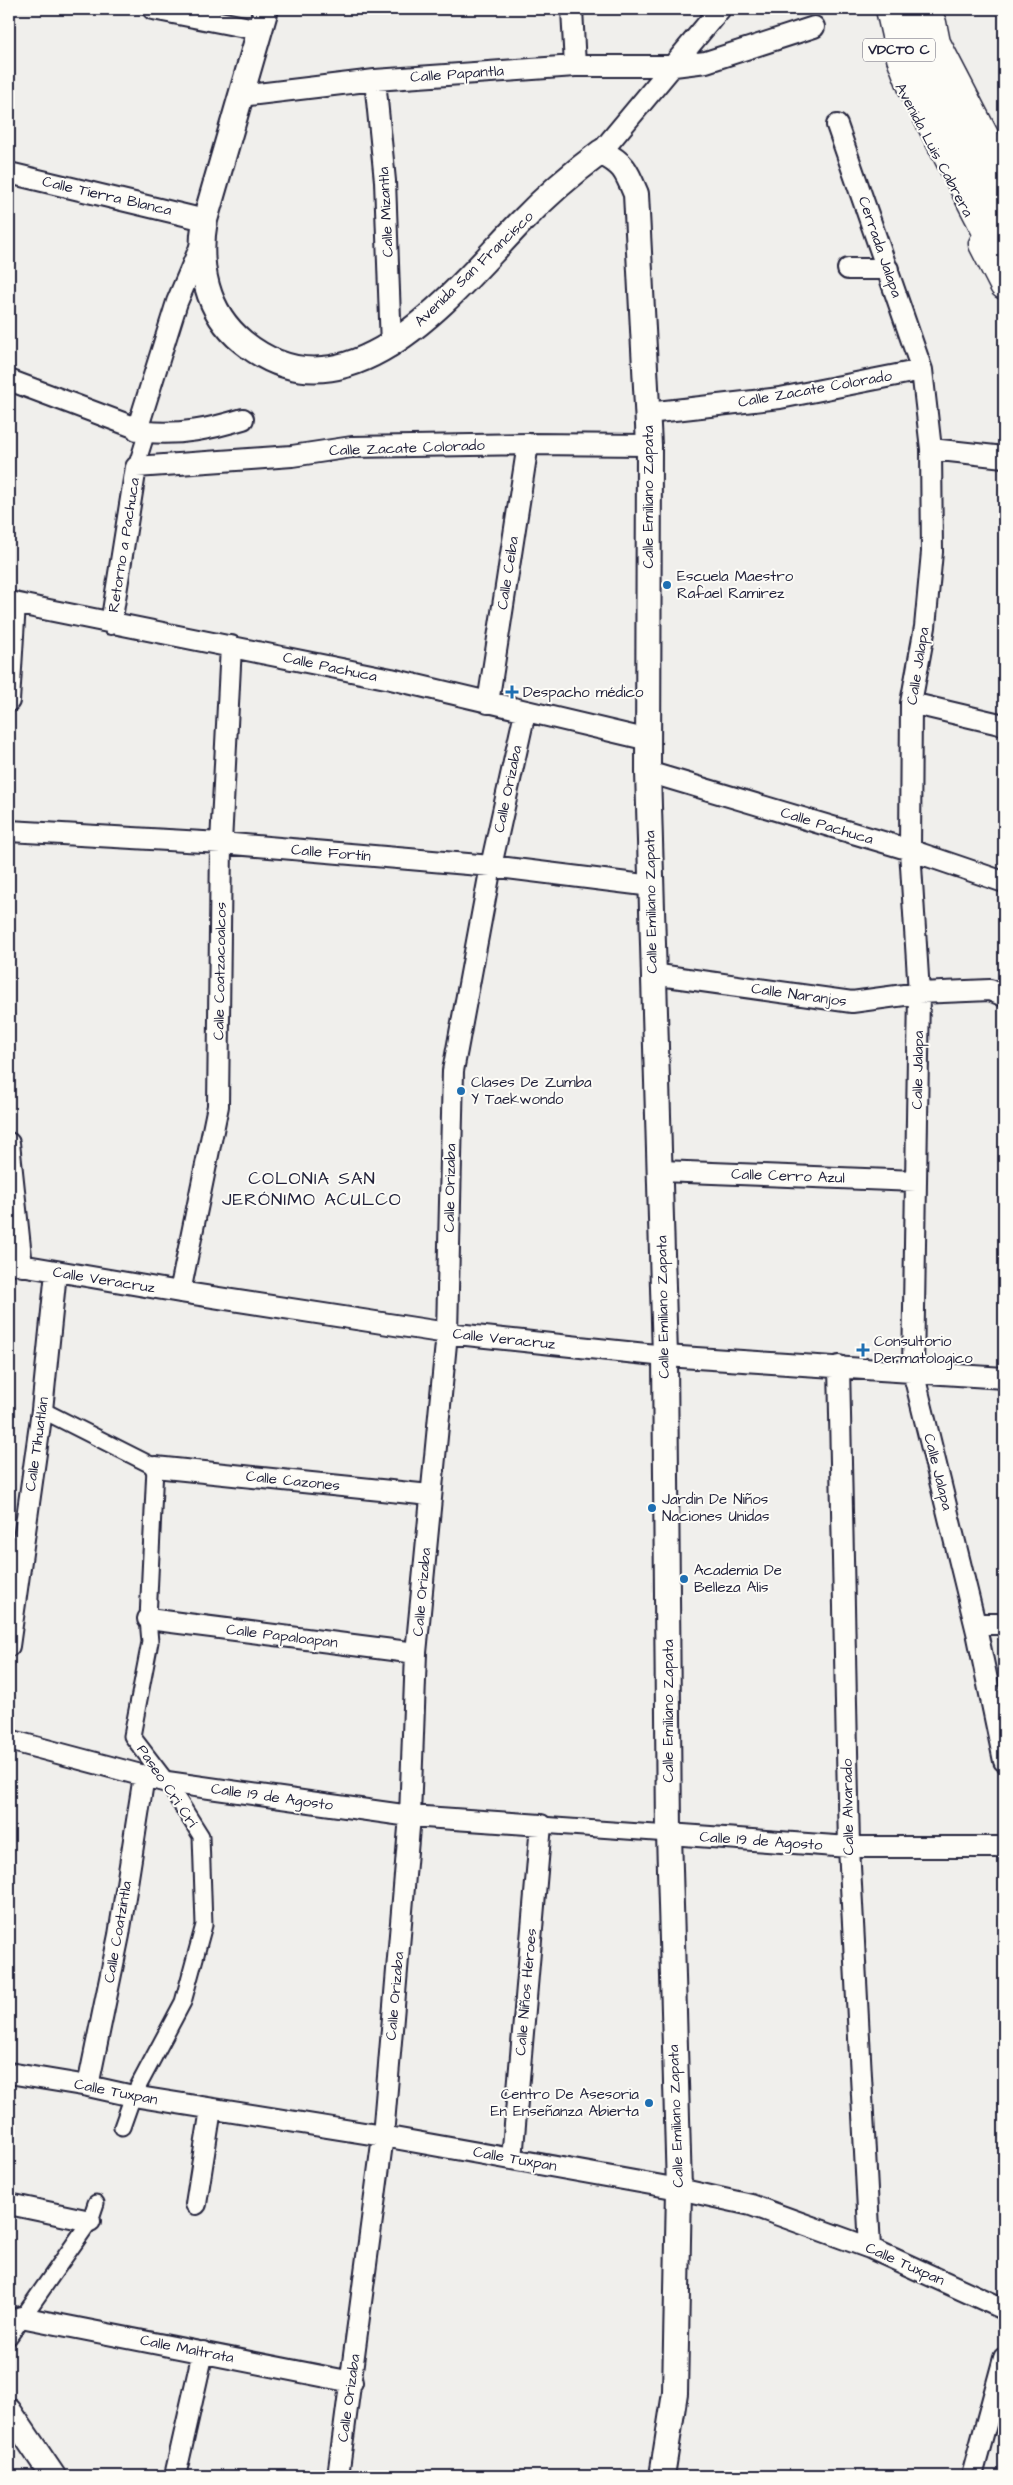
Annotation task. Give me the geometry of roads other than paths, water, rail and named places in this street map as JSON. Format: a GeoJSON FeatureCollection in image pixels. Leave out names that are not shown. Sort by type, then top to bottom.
{"type":"FeatureCollection","features":[{"type":"Feature","properties":{"kind":"main road","name":"Avenida Luis Cabrera"},"geometry":{"type":"LineString","coordinates":[[879,9],[892,70],[946,169],[1004,286]]}},
{"type":"Feature","properties":{"kind":"main road","name":"VDCTO C"},"geometry":{"type":"LineString","coordinates":[[890,9],[901,58],[913,89],[1004,265]]}},
{"type":"Feature","properties":{"kind":"main road","name":"VDCTO C"},"geometry":{"type":"LineString","coordinates":[[917,9],[934,75],[952,115],[1004,215]]}},
{"type":"Feature","properties":{"kind":"main road"},"geometry":{"type":"LineString","coordinates":[[929,9],[936,43],[1004,174]]}},
{"type":"Feature","properties":{"kind":"street"},"geometry":{"type":"LineString","coordinates":[[153,9],[263,19]]}},
{"type":"Feature","properties":{"kind":"street"},"geometry":{"type":"LineString","coordinates":[[572,9],[575,66]]}},
{"type":"Feature","properties":{"kind":"street"},"geometry":{"type":"LineString","coordinates":[[600,152],[720,9]]}},
{"type":"Feature","properties":{"kind":"street","name":"Avenida San Francisco"},"geometry":{"type":"LineString","coordinates":[[142,431],[177,302],[201,245],[206,220],[263,19]]}},
{"type":"Feature","properties":{"kind":"street","name":"Calle Papantla"},"geometry":{"type":"LineString","coordinates":[[241,96],[375,80],[575,66],[674,66],[706,62],[814,27]]}},
{"type":"Feature","properties":{"kind":"street","name":"Calle Mizantla"},"geometry":{"type":"LineString","coordinates":[[375,80],[385,181],[391,346]]}},
{"type":"Feature","properties":{"kind":"street","name":"Cerrada Jalapa"},"geometry":{"type":"LineString","coordinates":[[837,125],[922,370]]}},
{"type":"Feature","properties":{"kind":"street","name":"Avenida San Francisco"},"geometry":{"type":"LineString","coordinates":[[201,245],[208,292],[227,329],[261,357],[296,367],[326,370],[358,362],[391,346],[464,283],[521,222],[577,169],[600,152]]}},
{"type":"Feature","properties":{"kind":"street","name":"Calle Emiliano Zapata"},"geometry":{"type":"LineString","coordinates":[[600,152],[619,161],[626,169],[636,194],[649,445],[648,772],[652,886],[652,974],[661,1171],[665,1356],[669,1834],[679,2189],[675,2393],[662,2476]]}},
{"type":"Feature","properties":{"kind":"street","name":"Calle Tierra Blanca"},"geometry":{"type":"LineString","coordinates":[[9,173],[206,220]]}},
{"type":"Feature","properties":{"kind":"street"},"geometry":{"type":"LineString","coordinates":[[848,269],[888,269]]}},
{"type":"Feature","properties":{"kind":"street","name":"Calle Zacate Colorado"},"geometry":{"type":"LineString","coordinates":[[648,413],[780,398],[922,370]]}},
{"type":"Feature","properties":{"kind":"street","name":"Calle Jalapa"},"geometry":{"type":"LineString","coordinates":[[922,370],[931,449],[932,552],[925,627],[911,703],[910,850],[919,993],[913,1371],[975,1624],[1004,1761]]}},
{"type":"Feature","properties":{"kind":"street"},"geometry":{"type":"LineString","coordinates":[[9,380],[142,431],[168,434],[205,430],[243,419]]}},
{"type":"Feature","properties":{"kind":"street"},"geometry":{"type":"LineString","coordinates":[[136,467],[142,431]]}},
{"type":"Feature","properties":{"kind":"street","name":"Calle Zacate Colorado"},"geometry":{"type":"LineString","coordinates":[[136,467],[292,456],[352,447],[528,444],[649,445]]}},
{"type":"Feature","properties":{"kind":"street","name":"Calle Ceiba"},"geometry":{"type":"LineString","coordinates":[[488,703],[528,444]]}},
{"type":"Feature","properties":{"kind":"street"},"geometry":{"type":"LineString","coordinates":[[931,449],[1004,457]]}},
{"type":"Feature","properties":{"kind":"street","name":"Retorno a Pachuca"},"geometry":{"type":"LineString","coordinates":[[111,624],[136,467]]}},
{"type":"Feature","properties":{"kind":"street"},"geometry":{"type":"LineString","coordinates":[[9,701],[12,603]]}},
{"type":"Feature","properties":{"kind":"street","name":"Calle Pachuca"},"geometry":{"type":"LineString","coordinates":[[12,603],[391,679],[648,740]]}},
{"type":"Feature","properties":{"kind":"street","name":"Calle Coatzacoalcos"},"geometry":{"type":"LineString","coordinates":[[180,1292],[218,1106],[221,843],[232,646]]}},
{"type":"Feature","properties":{"kind":"street"},"geometry":{"type":"LineString","coordinates":[[911,703],[1004,725]]}},
{"type":"Feature","properties":{"kind":"street","name":"Calle Orizaba"},"geometry":{"type":"LineString","coordinates":[[338,2476],[352,2382],[383,2136],[410,1816],[416,1653],[447,1333],[453,1071],[492,866],[525,712]]}},
{"type":"Feature","properties":{"kind":"street","name":"Calle Pachuca"},"geometry":{"type":"LineString","coordinates":[[648,772],[910,850],[1004,882]]}},
{"type":"Feature","properties":{"kind":"street","name":"Calle Fortín"},"geometry":{"type":"LineString","coordinates":[[9,831],[221,843],[492,866],[652,886]]}},
{"type":"Feature","properties":{"kind":"street","name":"Calle Naranjos"},"geometry":{"type":"LineString","coordinates":[[652,974],[852,1002],[919,993],[990,990],[1004,996]]}},
{"type":"Feature","properties":{"kind":"street"},"geometry":{"type":"LineString","coordinates":[[9,1143],[15,1265]]}},
{"type":"Feature","properties":{"kind":"street","name":"Calle Cerro Azul"},"geometry":{"type":"LineString","coordinates":[[661,1171],[916,1181]]}},
{"type":"Feature","properties":{"kind":"street","name":"Calle Veracruz"},"geometry":{"type":"LineString","coordinates":[[15,1265],[447,1333],[665,1356],[1004,1378]]}},
{"type":"Feature","properties":{"kind":"street","name":"Calle Tihuatlán"},"geometry":{"type":"LineString","coordinates":[[9,1646],[42,1410],[56,1272]]}},
{"type":"Feature","properties":{"kind":"street","name":"Calle Alvarado"},"geometry":{"type":"LineString","coordinates":[[839,1366],[849,1847],[870,2248]]}},
{"type":"Feature","properties":{"kind":"street"},"geometry":{"type":"LineString","coordinates":[[42,1410],[155,1467]]}},
{"type":"Feature","properties":{"kind":"street","name":"Calle Cazones"},"geometry":{"type":"LineString","coordinates":[[155,1467],[430,1495]]}},
{"type":"Feature","properties":{"kind":"street","name":"Paseo Cri Crí"},"geometry":{"type":"LineString","coordinates":[[122,2127],[133,2096],[184,2002],[204,1925],[201,1836],[167,1782],[132,1736],[150,1642],[148,1618],[155,1467]]}},
{"type":"Feature","properties":{"kind":"street","name":"Calle Papaloapan"},"geometry":{"type":"LineString","coordinates":[[148,1618],[416,1653]]}},
{"type":"Feature","properties":{"kind":"street"},"geometry":{"type":"LineString","coordinates":[[975,1624],[1004,1624]]}},
{"type":"Feature","properties":{"kind":"street","name":"Calle 19 de Agosto"},"geometry":{"type":"LineString","coordinates":[[9,1740],[167,1782],[410,1816],[541,1825]]}},
{"type":"Feature","properties":{"kind":"street","name":"Calle Coatzintla"},"geometry":{"type":"LineString","coordinates":[[88,2086],[118,1935],[144,1776]]}},
{"type":"Feature","properties":{"kind":"street"},"geometry":{"type":"LineString","coordinates":[[541,1825],[669,1834]]}},
{"type":"Feature","properties":{"kind":"street","name":"Calle Niños Héroes"},"geometry":{"type":"LineString","coordinates":[[512,2159],[541,1825]]}},
{"type":"Feature","properties":{"kind":"street","name":"Calle 19 de Agosto"},"geometry":{"type":"LineString","coordinates":[[669,1834],[849,1847],[1004,1847]]}},
{"type":"Feature","properties":{"kind":"street","name":"Calle Tuxpan"},"geometry":{"type":"LineString","coordinates":[[9,2073],[88,2086],[133,2096],[383,2136],[679,2189],[751,2205],[870,2248],[1004,2309]]}},
{"type":"Feature","properties":{"kind":"street"},"geometry":{"type":"LineString","coordinates":[[196,2204],[211,2109]]}},
{"type":"Feature","properties":{"kind":"street"},"geometry":{"type":"LineString","coordinates":[[9,2204],[93,2212],[21,2316],[9,2337]]}},
{"type":"Feature","properties":{"kind":"street","name":"Calle Maltrata"},"geometry":{"type":"LineString","coordinates":[[21,2316],[352,2382]]}},
{"type":"Feature","properties":{"kind":"street"},"geometry":{"type":"LineString","coordinates":[[175,2476],[203,2352]]}},
{"type":"Feature","properties":{"kind":"street"},"geometry":{"type":"LineString","coordinates":[[972,2476],[1004,2358]]}},
{"type":"Feature","properties":{"kind":"street"},"geometry":{"type":"LineString","coordinates":[[12,2416],[53,2476]]}},
{"type":"Feature","properties":{"kind":"place","name":"Escuela Maestro Rafael Ramirez"},"geometry":{"type":"Point","coordinates":[667,585]}},
{"type":"Feature","properties":{"kind":"place","name":"Despacho médico"},"geometry":{"type":"Point","coordinates":[512,692]}},
{"type":"Feature","properties":{"kind":"place","name":"Clases De Zumba Y Taekwondo"},"geometry":{"type":"Point","coordinates":[461,1091]}},
{"type":"Feature","properties":{"kind":"place","name":"Consultorio Dermatologico"},"geometry":{"type":"Point","coordinates":[863,1350]}},
{"type":"Feature","properties":{"kind":"place","name":"Jardin De Niños Naciones Unidas"},"geometry":{"type":"Point","coordinates":[652,1508]}},
{"type":"Feature","properties":{"kind":"place","name":"Academia De Belleza Alis"},"geometry":{"type":"Point","coordinates":[684,1579]}},
{"type":"Feature","properties":{"kind":"place","name":"Centro De Asesoria En Enseñanza Abierta"},"geometry":{"type":"Point","coordinates":[649,2103]}},
{"type":"Feature","properties":{"kind":"district","name":"COLONIA SAN JERÓNIMO ACULCO"},"geometry":{"type":"Point","coordinates":[312,1188]}}]}
